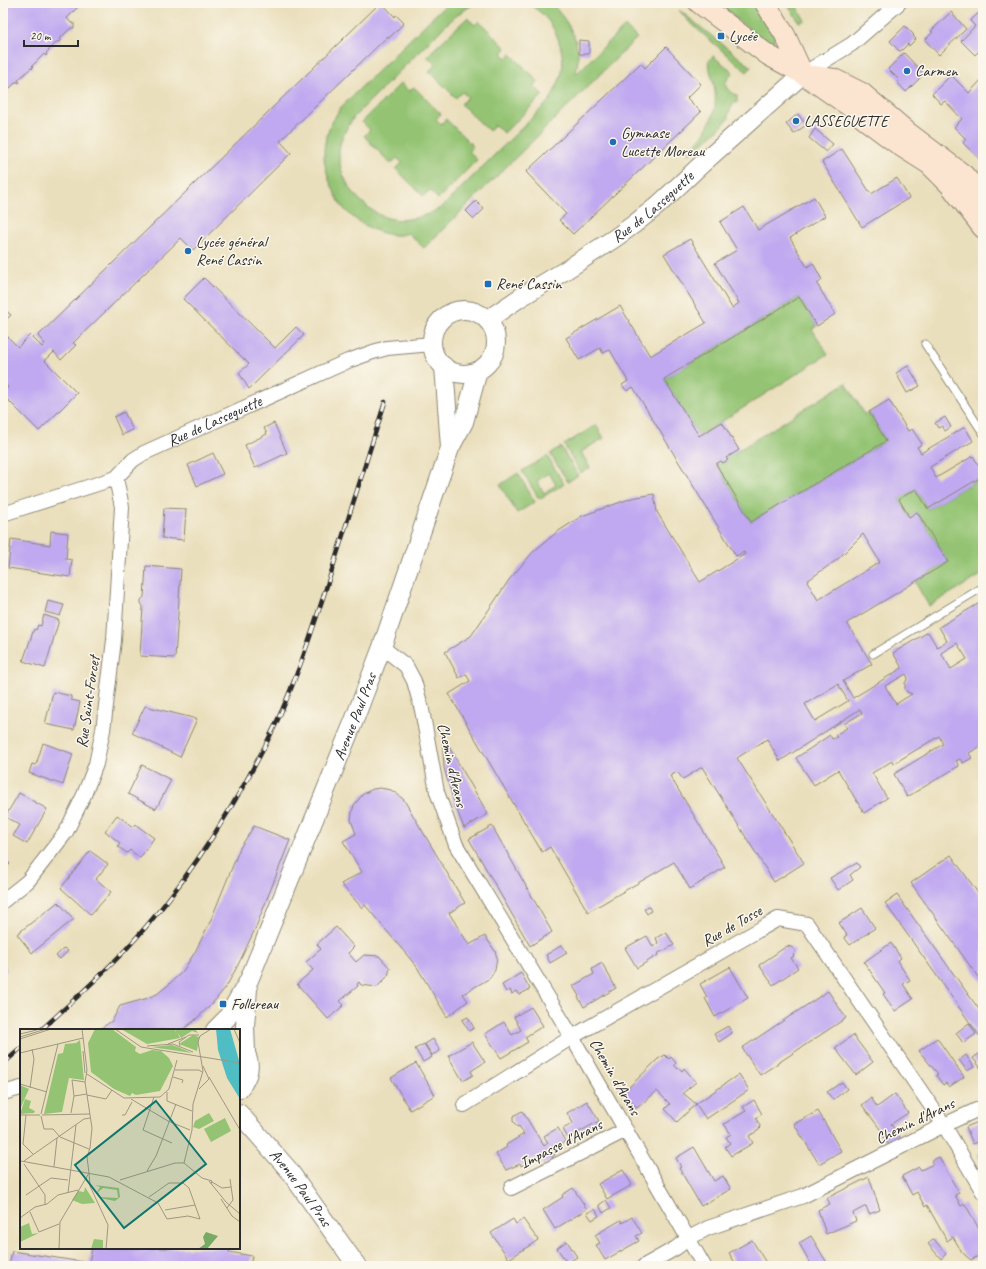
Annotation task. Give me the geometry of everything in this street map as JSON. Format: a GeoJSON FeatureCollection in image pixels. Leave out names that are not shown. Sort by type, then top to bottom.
{"type":"FeatureCollection","features":[{"type":"Feature","properties":{"kind":"main road"},"geometry":{"type":"LineString","coordinates":[[699,3],[768,55],[803,74],[849,106],[899,145],[929,164],[950,184],[983,228]]}},
{"type":"Feature","properties":{"kind":"main road"},"geometry":{"type":"LineString","coordinates":[[764,3],[785,35],[803,74]]}},
{"type":"Feature","properties":{"kind":"main road"},"geometry":{"type":"LineString","coordinates":[[803,74],[834,79],[862,93],[910,134],[964,175],[983,198]]}},
{"type":"Feature","properties":{"kind":"street"},"geometry":{"type":"LineString","coordinates":[[803,74],[852,44],[899,3]]}},
{"type":"Feature","properties":{"kind":"street","name":"Rue de Lasseguette"},"geometry":{"type":"LineString","coordinates":[[487,320],[616,238],[633,225],[803,74]]}},
{"type":"Feature","properties":{"kind":"street"},"geometry":{"type":"LineString","coordinates":[[468,310],[478,313],[487,320],[492,326],[496,342],[495,350],[486,366],[478,371],[460,373],[452,371],[438,360],[432,344],[434,333],[439,323],[447,315],[457,311],[468,310]]}},
{"type":"Feature","properties":{"kind":"street","name":"Rue de Lasseguette"},"geometry":{"type":"LineString","coordinates":[[3,514],[116,478],[133,460],[144,453],[348,361],[387,348],[432,344]]}},
{"type":"Feature","properties":{"kind":"street","name":"Avenue Paul Pras"},"geometry":{"type":"LineString","coordinates":[[444,366],[450,448]]}},
{"type":"Feature","properties":{"kind":"street","name":"Avenue Paul Pras"},"geometry":{"type":"LineString","coordinates":[[215,1029],[227,1018],[249,980],[355,718],[382,647],[450,448],[464,422],[478,371]]}},
{"type":"Feature","properties":{"kind":"street","name":"Rue Saint-Forcet"},"geometry":{"type":"LineString","coordinates":[[3,901],[28,881],[66,832],[84,795],[96,764],[103,730],[114,640],[122,507],[116,478]]}},
{"type":"Feature","properties":{"kind":"street","name":"Chemin d'Arans"},"geometry":{"type":"LineString","coordinates":[[382,647],[406,666],[414,681],[422,710],[437,792],[456,845],[572,1037],[688,1238],[708,1228],[803,1196],[983,1107]]}},
{"type":"Feature","properties":{"kind":"street","name":"Rue de Tosse"},"geometry":{"type":"LineString","coordinates":[[464,1104],[572,1037],[778,919],[807,924],[944,1125],[983,1192]]}},
{"type":"Feature","properties":{"kind":"street","name":"Avenue Paul Pras"},"geometry":{"type":"LineString","coordinates":[[240,1088],[249,1072],[249,1062],[243,1047],[249,980]]}},
{"type":"Feature","properties":{"kind":"street"},"geometry":{"type":"LineString","coordinates":[[3,1093],[20,1088]]}},
{"type":"Feature","properties":{"kind":"street","name":"Avenue Paul Pras"},"geometry":{"type":"LineString","coordinates":[[240,1114],[288,1169],[357,1266]]}},
{"type":"Feature","properties":{"kind":"street","name":"Impasse d'Arans"},"geometry":{"type":"LineString","coordinates":[[511,1188],[626,1130]]}},
{"type":"Feature","properties":{"kind":"street"},"geometry":{"type":"LineString","coordinates":[[644,1266],[676,1248],[688,1238],[704,1266]]}},
{"type":"Feature","properties":{"kind":"lane"},"geometry":{"type":"LineString","coordinates":[[925,344],[983,433]]}},
{"type":"Feature","properties":{"kind":"lane"},"geometry":{"type":"LineString","coordinates":[[873,654],[983,586]]}},
{"type":"Feature","properties":{"kind":"green space"},"geometry":{"type":"Polygon","coordinates":[[[449,3],[476,3],[461,12],[448,23],[354,117],[340,143],[340,166],[347,184],[366,205],[378,214],[386,217],[402,220],[411,219],[435,211],[442,207],[550,100],[559,82],[562,71],[563,61],[559,40],[549,21],[533,7],[524,3],[551,3],[561,15],[570,28],[576,43],[578,59],[576,74],[625,26],[637,38],[424,248],[408,233],[391,235],[383,233],[359,222],[352,217],[339,202],[329,180],[324,162],[324,149],[329,130],[341,107],[449,3]]]}},
{"type":"Feature","properties":{"kind":"green space"},"geometry":{"type":"Polygon","coordinates":[[[715,3],[756,3],[777,36],[770,45],[715,3]]]}},
{"type":"Feature","properties":{"kind":"green space"},"geometry":{"type":"Polygon","coordinates":[[[787,3],[794,3],[805,20],[799,22],[787,3]]]}},
{"type":"Feature","properties":{"kind":"green space"},"geometry":{"type":"Polygon","coordinates":[[[679,10],[751,67],[747,72],[688,21],[679,10]]]}},
{"type":"Feature","properties":{"kind":"green space"},"geometry":{"type":"Polygon","coordinates":[[[467,18],[475,25],[479,21],[506,48],[502,53],[507,58],[511,54],[538,81],[534,86],[543,95],[504,133],[495,125],[489,131],[461,104],[468,97],[462,92],[456,98],[429,71],[436,65],[427,56],[467,18]]]}},
{"type":"Feature","properties":{"kind":"green space"},"geometry":{"type":"Polygon","coordinates":[[[713,56],[733,72],[725,83],[727,85],[726,88],[737,96],[737,103],[733,103],[728,115],[729,118],[721,127],[690,154],[688,153],[708,126],[714,110],[714,84],[708,62],[713,56]]]}},
{"type":"Feature","properties":{"kind":"green space"},"geometry":{"type":"Polygon","coordinates":[[[401,83],[409,91],[414,87],[441,114],[436,119],[441,124],[446,119],[473,146],[469,151],[477,160],[438,199],[430,190],[423,196],[396,169],[402,163],[397,158],[391,164],[364,136],[370,130],[362,122],[401,83]]]}},
{"type":"Feature","properties":{"kind":"green space"},"geometry":{"type":"Polygon","coordinates":[[[799,297],[817,326],[812,329],[828,354],[699,436],[664,379],[799,297]]]}},
{"type":"Feature","properties":{"kind":"green space"},"geometry":{"type":"Polygon","coordinates":[[[846,383],[865,415],[869,412],[886,441],[751,522],[716,464],[721,461],[723,463],[727,461],[726,458],[846,383]]]}},
{"type":"Feature","properties":{"kind":"green space"},"geometry":{"type":"Polygon","coordinates":[[[596,425],[604,438],[581,452],[590,468],[581,473],[564,445],[596,425]]]}},
{"type":"Feature","properties":{"kind":"green space"},"geometry":{"type":"Polygon","coordinates":[[[561,447],[578,475],[568,482],[550,454],[561,447]]]}},
{"type":"Feature","properties":{"kind":"green space"},"geometry":{"type":"Polygon","coordinates":[[[547,456],[564,484],[539,499],[522,471],[547,456]],[[549,473],[537,481],[544,493],[556,485],[549,473]]]}},
{"type":"Feature","properties":{"kind":"green space"},"geometry":{"type":"Polygon","coordinates":[[[518,473],[535,502],[517,513],[500,485],[518,473]]]}},
{"type":"Feature","properties":{"kind":"green space"},"geometry":{"type":"Polygon","coordinates":[[[983,476],[983,574],[929,606],[915,582],[948,562],[917,512],[909,517],[899,499],[916,489],[928,509],[983,476]]]}},
{"type":"Feature","properties":{"kind":"building"},"geometry":{"type":"Polygon","coordinates":[[[3,3],[82,3],[67,18],[71,23],[74,23],[74,28],[71,28],[59,39],[61,41],[58,41],[46,53],[46,56],[44,54],[32,66],[32,69],[31,68],[18,80],[20,82],[18,83],[17,81],[5,93],[5,96],[3,95],[3,3]]]}},
{"type":"Feature","properties":{"kind":"building"},"geometry":{"type":"Polygon","coordinates":[[[380,3],[382,3],[395,17],[396,15],[404,23],[389,38],[388,36],[280,141],[291,153],[193,250],[181,238],[73,343],[76,345],[61,360],[54,352],[45,361],[77,393],[39,431],[3,395],[8,387],[3,382],[3,332],[18,347],[30,335],[42,347],[45,344],[38,336],[380,3]]]}},
{"type":"Feature","properties":{"kind":"building"},"geometry":{"type":"Polygon","coordinates":[[[983,9],[983,29],[980,34],[983,37],[983,47],[975,55],[961,41],[975,26],[970,21],[983,9]]]}},
{"type":"Feature","properties":{"kind":"building"},"geometry":{"type":"Polygon","coordinates":[[[951,12],[966,29],[939,55],[925,40],[933,32],[931,31],[951,12]]]}},
{"type":"Feature","properties":{"kind":"building"},"geometry":{"type":"Polygon","coordinates":[[[905,26],[916,39],[909,46],[908,44],[899,51],[890,41],[905,26]]]}},
{"type":"Feature","properties":{"kind":"building"},"geometry":{"type":"Polygon","coordinates":[[[579,40],[589,41],[589,54],[579,54],[579,40]]]}},
{"type":"Feature","properties":{"kind":"building","name":"Gymnase Lucette Moreau"},"geometry":{"type":"Polygon","coordinates":[[[666,47],[701,84],[687,98],[701,112],[573,234],[559,220],[566,214],[526,172],[641,63],[645,68],[666,47]]]}},
{"type":"Feature","properties":{"kind":"building"},"geometry":{"type":"Polygon","coordinates":[[[904,53],[924,74],[906,92],[897,82],[899,80],[888,69],[904,53]]]}},
{"type":"Feature","properties":{"kind":"building"},"geometry":{"type":"Polygon","coordinates":[[[951,75],[969,93],[983,78],[983,162],[963,143],[966,139],[954,127],[962,119],[945,101],[941,104],[932,94],[951,75]]]}},
{"type":"Feature","properties":{"kind":"building","name":"LASSEGUETTE"},"geometry":{"type":"Polygon","coordinates":[[[798,114],[806,125],[794,134],[786,124],[798,114]]]}},
{"type":"Feature","properties":{"kind":"building"},"geometry":{"type":"Polygon","coordinates":[[[815,129],[833,144],[826,152],[809,138],[815,129]]]}},
{"type":"Feature","properties":{"kind":"building"},"geometry":{"type":"Polygon","coordinates":[[[842,149],[871,194],[897,178],[909,198],[862,227],[822,162],[842,149]]]}},
{"type":"Feature","properties":{"kind":"building"},"geometry":{"type":"Polygon","coordinates":[[[814,197],[825,216],[790,238],[807,267],[813,263],[822,280],[817,284],[835,314],[817,326],[799,297],[664,379],[699,436],[722,422],[739,450],[726,458],[728,460],[723,463],[721,461],[716,464],[751,522],[886,441],[869,412],[889,400],[908,431],[912,429],[922,444],[917,447],[921,453],[965,427],[973,441],[930,467],[936,478],[973,456],[983,472],[983,476],[928,509],[916,489],[899,499],[909,517],[917,512],[948,562],[847,623],[872,664],[843,681],[853,698],[902,668],[893,653],[928,632],[937,647],[947,641],[939,627],[983,601],[983,745],[969,753],[972,758],[963,763],[960,759],[956,761],[959,766],[907,797],[894,774],[943,744],[939,736],[893,764],[892,761],[872,773],[887,798],[864,813],[838,770],[814,785],[796,758],[830,735],[832,739],[837,737],[835,735],[847,728],[844,724],[862,713],[860,709],[780,761],[767,739],[737,758],[804,863],[774,882],[702,767],[683,779],[677,772],[670,776],[725,867],[690,889],[674,862],[588,912],[550,847],[542,852],[449,694],[470,681],[466,674],[459,678],[445,652],[471,636],[509,580],[533,552],[557,532],[582,516],[632,498],[654,494],[657,512],[700,582],[745,554],[744,552],[736,556],[633,387],[627,391],[622,385],[628,381],[610,350],[603,353],[600,348],[579,360],[566,338],[620,306],[650,356],[706,323],[664,254],[690,239],[732,308],[739,303],[715,263],[737,250],[720,222],[744,207],[758,230],[814,197]],[[863,534],[838,559],[807,581],[818,600],[880,562],[863,534]],[[957,643],[941,653],[951,669],[967,659],[957,643]],[[906,674],[885,686],[896,704],[912,694],[907,692],[905,689],[905,683],[908,678],[906,674]],[[838,684],[805,704],[815,721],[848,701],[838,684]]]}},
{"type":"Feature","properties":{"kind":"building"},"geometry":{"type":"Polygon","coordinates":[[[476,201],[484,209],[474,219],[466,211],[476,201]]]}},
{"type":"Feature","properties":{"kind":"building"},"geometry":{"type":"Polygon","coordinates":[[[204,278],[275,348],[296,327],[304,335],[249,389],[239,373],[249,364],[183,299],[204,278]]]}},
{"type":"Feature","properties":{"kind":"building"},"geometry":{"type":"Polygon","coordinates":[[[3,308],[11,315],[3,323],[3,308]]]}},
{"type":"Feature","properties":{"kind":"building"},"geometry":{"type":"Polygon","coordinates":[[[908,366],[920,386],[907,393],[896,373],[908,366]]]}},
{"type":"Feature","properties":{"kind":"building"},"geometry":{"type":"Polygon","coordinates":[[[124,412],[133,430],[122,435],[114,417],[124,412]]]}},
{"type":"Feature","properties":{"kind":"building"},"geometry":{"type":"Polygon","coordinates":[[[945,417],[951,427],[945,431],[942,426],[938,428],[935,423],[945,417]]]}},
{"type":"Feature","properties":{"kind":"building"},"geometry":{"type":"Polygon","coordinates":[[[274,423],[287,453],[255,468],[245,445],[267,434],[264,428],[274,423]]]}},
{"type":"Feature","properties":{"kind":"building"},"geometry":{"type":"Polygon","coordinates":[[[213,453],[223,474],[197,486],[188,465],[213,453]]]}},
{"type":"Feature","properties":{"kind":"building"},"geometry":{"type":"Polygon","coordinates":[[[164,508],[186,509],[184,540],[162,538],[164,508]]]}},
{"type":"Feature","properties":{"kind":"building"},"geometry":{"type":"Polygon","coordinates":[[[51,531],[68,533],[66,559],[72,560],[70,577],[8,568],[11,539],[50,545],[51,531]]]}},
{"type":"Feature","properties":{"kind":"building"},"geometry":{"type":"Polygon","coordinates":[[[146,566],[181,569],[175,658],[140,656],[143,606],[141,600],[144,597],[146,566]]]}},
{"type":"Feature","properties":{"kind":"building"},"geometry":{"type":"Polygon","coordinates":[[[48,601],[64,605],[60,616],[45,612],[48,601]]]}},
{"type":"Feature","properties":{"kind":"building"},"geometry":{"type":"Polygon","coordinates":[[[44,615],[59,620],[45,668],[23,661],[34,629],[36,630],[38,625],[41,626],[44,615]]]}},
{"type":"Feature","properties":{"kind":"building"},"geometry":{"type":"Polygon","coordinates":[[[53,692],[71,696],[71,700],[80,702],[74,730],[45,724],[53,692]]]}},
{"type":"Feature","properties":{"kind":"building"},"geometry":{"type":"Polygon","coordinates":[[[145,706],[197,719],[180,757],[132,733],[145,706]]]}},
{"type":"Feature","properties":{"kind":"building"},"geometry":{"type":"Polygon","coordinates":[[[442,735],[488,814],[464,828],[455,805],[444,768],[442,735]]]}},
{"type":"Feature","properties":{"kind":"building"},"geometry":{"type":"Polygon","coordinates":[[[43,743],[73,754],[63,785],[29,773],[32,764],[36,765],[43,743]]]}},
{"type":"Feature","properties":{"kind":"building"},"geometry":{"type":"Polygon","coordinates":[[[142,765],[171,780],[156,809],[128,794],[142,765]]]}},
{"type":"Feature","properties":{"kind":"building"},"geometry":{"type":"Polygon","coordinates":[[[380,788],[391,790],[404,800],[465,903],[449,913],[469,945],[485,936],[495,951],[497,958],[495,970],[490,978],[463,994],[468,1001],[447,1017],[417,967],[365,905],[362,908],[341,884],[362,872],[343,841],[356,834],[351,820],[354,805],[363,794],[373,789],[380,788]]]}},
{"type":"Feature","properties":{"kind":"building"},"geometry":{"type":"Polygon","coordinates":[[[19,793],[47,809],[27,844],[13,836],[20,825],[5,817],[19,793]]]}},
{"type":"Feature","properties":{"kind":"building"},"geometry":{"type":"Polygon","coordinates":[[[117,815],[133,827],[135,824],[154,838],[140,858],[130,850],[127,853],[118,847],[120,843],[105,831],[117,815]]]}},
{"type":"Feature","properties":{"kind":"building"},"geometry":{"type":"Polygon","coordinates":[[[254,826],[290,840],[256,927],[226,987],[212,1004],[183,1029],[100,1029],[112,1021],[120,1006],[157,994],[183,971],[195,952],[210,922],[240,848],[254,826]]]}},
{"type":"Feature","properties":{"kind":"building"},"geometry":{"type":"Polygon","coordinates":[[[492,826],[552,932],[530,946],[469,839],[492,826]]]}},
{"type":"Feature","properties":{"kind":"building"},"geometry":{"type":"Polygon","coordinates":[[[90,851],[108,864],[96,879],[111,892],[91,915],[61,888],[90,851]]]}},
{"type":"Feature","properties":{"kind":"building"},"geometry":{"type":"Polygon","coordinates":[[[951,855],[983,900],[983,984],[911,883],[951,855]]]}},
{"type":"Feature","properties":{"kind":"building"},"geometry":{"type":"Polygon","coordinates":[[[3,857],[10,864],[3,870],[3,857]]]}},
{"type":"Feature","properties":{"kind":"building"},"geometry":{"type":"Polygon","coordinates":[[[857,863],[860,867],[850,875],[853,880],[838,890],[830,878],[857,863]]]}},
{"type":"Feature","properties":{"kind":"building"},"geometry":{"type":"Polygon","coordinates":[[[897,895],[983,1015],[983,1041],[885,903],[897,895]]]}},
{"type":"Feature","properties":{"kind":"building"},"geometry":{"type":"Polygon","coordinates":[[[58,902],[74,919],[32,953],[17,934],[58,902]]]}},
{"type":"Feature","properties":{"kind":"building"},"geometry":{"type":"Polygon","coordinates":[[[649,907],[651,911],[647,914],[644,909],[649,907]]]}},
{"type":"Feature","properties":{"kind":"building"},"geometry":{"type":"Polygon","coordinates":[[[862,908],[875,928],[850,945],[844,937],[847,935],[839,923],[862,908]]]}},
{"type":"Feature","properties":{"kind":"building"},"geometry":{"type":"Polygon","coordinates":[[[336,927],[354,947],[348,953],[356,962],[364,955],[379,956],[390,968],[388,976],[377,987],[361,985],[359,982],[357,984],[358,986],[340,1001],[344,1005],[328,1019],[297,984],[313,970],[306,962],[321,949],[317,944],[336,927]]]}},
{"type":"Feature","properties":{"kind":"building"},"geometry":{"type":"Polygon","coordinates":[[[666,932],[674,945],[657,954],[658,955],[637,968],[625,948],[647,936],[653,947],[658,943],[656,938],[666,932]]]}},
{"type":"Feature","properties":{"kind":"building"},"geometry":{"type":"Polygon","coordinates":[[[891,943],[901,958],[897,961],[910,980],[903,984],[913,999],[895,1011],[864,962],[891,943]]]}},
{"type":"Feature","properties":{"kind":"building"},"geometry":{"type":"Polygon","coordinates":[[[562,945],[567,953],[550,963],[546,955],[562,945]]]}},
{"type":"Feature","properties":{"kind":"building"},"geometry":{"type":"Polygon","coordinates":[[[787,946],[795,950],[794,956],[791,958],[798,968],[773,985],[759,965],[787,946]]]}},
{"type":"Feature","properties":{"kind":"building"},"geometry":{"type":"Polygon","coordinates":[[[64,948],[68,951],[60,959],[56,956],[64,948]]]}},
{"type":"Feature","properties":{"kind":"building"},"geometry":{"type":"Polygon","coordinates":[[[3,957],[7,971],[3,972],[3,957]]]}},
{"type":"Feature","properties":{"kind":"building"},"geometry":{"type":"Polygon","coordinates":[[[602,963],[616,988],[584,1007],[573,986],[594,974],[592,969],[602,963]]]}},
{"type":"Feature","properties":{"kind":"building"},"geometry":{"type":"Polygon","coordinates":[[[730,967],[748,998],[715,1017],[705,998],[707,997],[700,984],[730,967]]]}},
{"type":"Feature","properties":{"kind":"building"},"geometry":{"type":"Polygon","coordinates":[[[521,973],[530,989],[519,995],[516,991],[512,994],[510,990],[506,992],[502,985],[521,973]]]}},
{"type":"Feature","properties":{"kind":"building"},"geometry":{"type":"Polygon","coordinates":[[[828,991],[846,1018],[760,1075],[742,1048],[828,991]]]}},
{"type":"Feature","properties":{"kind":"building"},"geometry":{"type":"Polygon","coordinates":[[[531,1007],[543,1026],[525,1037],[528,1042],[501,1058],[485,1034],[504,1022],[512,1035],[521,1030],[514,1017],[531,1007]]]}},
{"type":"Feature","properties":{"kind":"building"},"geometry":{"type":"Polygon","coordinates":[[[468,1017],[474,1028],[469,1031],[462,1020],[468,1017]]]}},
{"type":"Feature","properties":{"kind":"building"},"geometry":{"type":"Polygon","coordinates":[[[969,1023],[976,1034],[963,1043],[956,1033],[969,1023]]]}},
{"type":"Feature","properties":{"kind":"building"},"geometry":{"type":"Polygon","coordinates":[[[728,1026],[732,1033],[719,1042],[714,1034],[728,1026]]]}},
{"type":"Feature","properties":{"kind":"building"},"geometry":{"type":"Polygon","coordinates":[[[853,1035],[873,1062],[856,1075],[835,1048],[853,1035]]]}},
{"type":"Feature","properties":{"kind":"building"},"geometry":{"type":"Polygon","coordinates":[[[937,1038],[964,1077],[949,1087],[946,1083],[943,1085],[936,1075],[938,1074],[919,1051],[937,1038]]]}},
{"type":"Feature","properties":{"kind":"building"},"geometry":{"type":"Polygon","coordinates":[[[433,1039],[440,1051],[432,1055],[425,1044],[433,1039]]]}},
{"type":"Feature","properties":{"kind":"building"},"geometry":{"type":"Polygon","coordinates":[[[472,1042],[485,1062],[471,1071],[473,1075],[463,1081],[448,1056],[472,1042]]]}},
{"type":"Feature","properties":{"kind":"building"},"geometry":{"type":"Polygon","coordinates":[[[424,1044],[432,1057],[423,1062],[415,1049],[424,1044]]]}},
{"type":"Feature","properties":{"kind":"building"},"geometry":{"type":"Polygon","coordinates":[[[983,1051],[983,1071],[973,1058],[983,1051]]]}},
{"type":"Feature","properties":{"kind":"building"},"geometry":{"type":"Polygon","coordinates":[[[665,1055],[669,1059],[671,1057],[676,1063],[674,1065],[678,1069],[679,1068],[682,1071],[684,1068],[696,1082],[683,1093],[696,1104],[677,1122],[665,1109],[670,1104],[657,1091],[637,1108],[623,1093],[658,1059],[665,1055]]]}},
{"type":"Feature","properties":{"kind":"building"},"geometry":{"type":"Polygon","coordinates":[[[966,1055],[974,1067],[967,1071],[959,1060],[966,1055]]]}},
{"type":"Feature","properties":{"kind":"building"},"geometry":{"type":"Polygon","coordinates":[[[416,1063],[435,1095],[410,1110],[391,1078],[416,1063]]]}},
{"type":"Feature","properties":{"kind":"building"},"geometry":{"type":"Polygon","coordinates":[[[739,1074],[749,1090],[706,1119],[696,1104],[739,1074]]]}},
{"type":"Feature","properties":{"kind":"building"},"geometry":{"type":"Polygon","coordinates":[[[842,1082],[847,1089],[833,1100],[827,1092],[842,1082]]]}},
{"type":"Feature","properties":{"kind":"building"},"geometry":{"type":"Polygon","coordinates":[[[895,1094],[908,1113],[891,1124],[901,1139],[889,1145],[880,1132],[880,1129],[862,1105],[871,1098],[877,1107],[895,1094]]]}},
{"type":"Feature","properties":{"kind":"building"},"geometry":{"type":"Polygon","coordinates":[[[754,1100],[762,1114],[756,1118],[760,1126],[759,1130],[749,1136],[753,1143],[731,1156],[725,1147],[730,1143],[726,1137],[731,1134],[724,1124],[746,1111],[743,1107],[754,1100]]]}},
{"type":"Feature","properties":{"kind":"building"},"geometry":{"type":"Polygon","coordinates":[[[587,1101],[599,1121],[568,1138],[563,1129],[573,1123],[567,1113],[587,1101]]]}},
{"type":"Feature","properties":{"kind":"building"},"geometry":{"type":"Polygon","coordinates":[[[522,1111],[544,1146],[548,1143],[544,1136],[558,1128],[566,1141],[552,1150],[555,1155],[552,1157],[553,1159],[543,1165],[538,1156],[531,1160],[527,1167],[521,1166],[520,1164],[506,1170],[496,1154],[507,1147],[506,1145],[524,1134],[520,1127],[516,1126],[513,1121],[513,1116],[522,1111]]]}},
{"type":"Feature","properties":{"kind":"building"},"geometry":{"type":"Polygon","coordinates":[[[818,1111],[841,1151],[819,1164],[794,1124],[818,1111]]]}},
{"type":"Feature","properties":{"kind":"building"},"geometry":{"type":"Polygon","coordinates":[[[983,1120],[982,1164],[978,1154],[981,1151],[978,1142],[973,1144],[966,1127],[983,1120]]]}},
{"type":"Feature","properties":{"kind":"building"},"geometry":{"type":"Polygon","coordinates":[[[694,1147],[714,1181],[723,1176],[731,1189],[701,1206],[679,1168],[681,1167],[676,1158],[694,1147]]]}},
{"type":"Feature","properties":{"kind":"building"},"geometry":{"type":"Polygon","coordinates":[[[939,1157],[959,1193],[955,1195],[961,1206],[965,1204],[983,1236],[983,1253],[971,1260],[962,1252],[953,1237],[947,1241],[927,1205],[925,1207],[917,1192],[912,1195],[902,1176],[919,1167],[921,1170],[933,1164],[931,1161],[939,1157]]]}},
{"type":"Feature","properties":{"kind":"building"},"geometry":{"type":"Polygon","coordinates":[[[623,1170],[632,1185],[607,1199],[598,1184],[623,1170]]]}},
{"type":"Feature","properties":{"kind":"building"},"geometry":{"type":"Polygon","coordinates":[[[869,1177],[880,1210],[869,1214],[866,1206],[853,1213],[856,1221],[826,1234],[818,1210],[830,1204],[827,1198],[869,1177]]]}},
{"type":"Feature","properties":{"kind":"building"},"geometry":{"type":"Polygon","coordinates":[[[573,1188],[587,1209],[555,1229],[543,1210],[563,1197],[562,1195],[573,1188]]]}},
{"type":"Feature","properties":{"kind":"building"},"geometry":{"type":"Polygon","coordinates":[[[606,1200],[611,1208],[603,1213],[599,1205],[606,1200]]]}},
{"type":"Feature","properties":{"kind":"building"},"geometry":{"type":"Polygon","coordinates":[[[595,1209],[599,1216],[592,1220],[587,1213],[595,1209]]]}},
{"type":"Feature","properties":{"kind":"building"},"geometry":{"type":"Polygon","coordinates":[[[632,1217],[642,1233],[636,1236],[639,1241],[605,1260],[596,1245],[600,1243],[595,1235],[621,1220],[622,1223],[632,1217]]]}},
{"type":"Feature","properties":{"kind":"building"},"geometry":{"type":"Polygon","coordinates":[[[513,1219],[516,1224],[523,1219],[538,1240],[509,1259],[491,1233],[513,1219]]]}},
{"type":"Feature","properties":{"kind":"building"},"geometry":{"type":"Polygon","coordinates":[[[811,1236],[827,1263],[821,1266],[812,1266],[799,1243],[811,1236]]]}},
{"type":"Feature","properties":{"kind":"building"},"geometry":{"type":"Polygon","coordinates":[[[934,1239],[946,1254],[941,1259],[928,1244],[934,1239]]]}},
{"type":"Feature","properties":{"kind":"building"},"geometry":{"type":"Polygon","coordinates":[[[752,1240],[768,1266],[737,1266],[729,1253],[752,1240]]]}},
{"type":"Feature","properties":{"kind":"building"},"geometry":{"type":"Polygon","coordinates":[[[567,1241],[577,1257],[567,1263],[557,1248],[567,1241]]]}},
{"type":"Feature","properties":{"kind":"building"},"geometry":{"type":"Polygon","coordinates":[[[92,1249],[230,1249],[229,1252],[252,1256],[250,1266],[9,1266],[12,1251],[89,1263],[92,1249]]]}},
{"type":"Feature","properties":{"kind":"railway"},"geometry":{"type":"LineString","coordinates":[[42,1029],[108,968],[149,923],[187,875],[204,850],[237,798],[252,771],[276,724],[302,660],[385,402]]}},
{"type":"Feature","properties":{"kind":"railway"},"geometry":{"type":"LineString","coordinates":[[3,1064],[20,1049]]}},
{"type":"Feature","properties":{"kind":"place","name":"Lycée"},"geometry":{"type":"Point","coordinates":[721,36]}},
{"type":"Feature","properties":{"kind":"place","name":"Carmen"},"geometry":{"type":"Point","coordinates":[907,71]}},
{"type":"Feature","properties":{"kind":"place","name":"LASSEGUETTE"},"geometry":{"type":"Point","coordinates":[796,121]}},
{"type":"Feature","properties":{"kind":"place","name":"Gymnase Lucette Moreau"},"geometry":{"type":"Point","coordinates":[613,142]}},
{"type":"Feature","properties":{"kind":"place","name":"Lycée général René Cassin"},"geometry":{"type":"Point","coordinates":[188,251]}},
{"type":"Feature","properties":{"kind":"place","name":"René Cassin"},"geometry":{"type":"Point","coordinates":[488,284]}},
{"type":"Feature","properties":{"kind":"place","name":"Follereau"},"geometry":{"type":"Point","coordinates":[223,1004]}}]}
